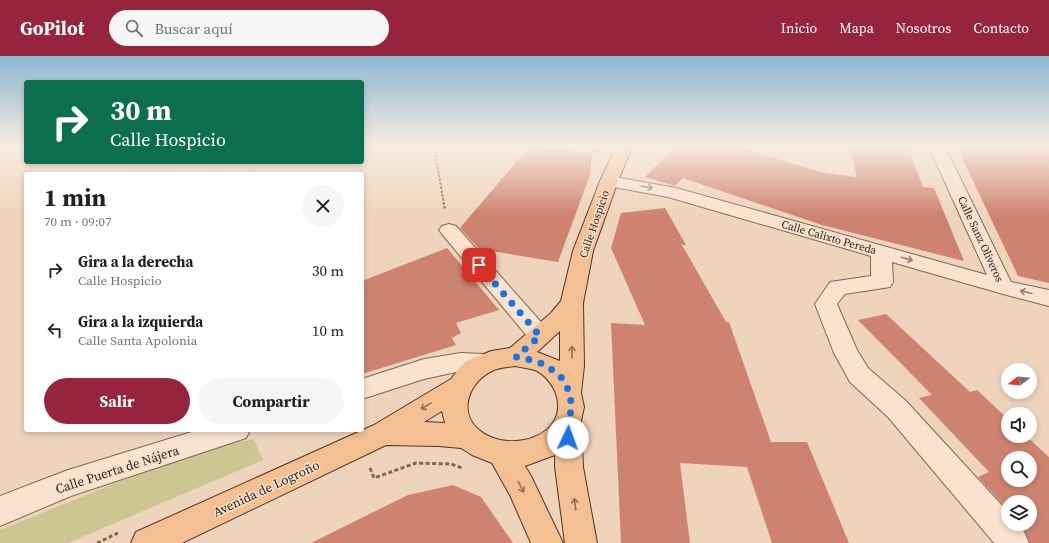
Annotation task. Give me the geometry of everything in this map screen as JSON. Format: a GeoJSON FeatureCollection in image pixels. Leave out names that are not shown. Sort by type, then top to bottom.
{"type":"FeatureCollection","features":[{"type":"Feature","properties":{"kind":"main road","name":"Calle Hospicio"},"geometry":{"type":"LineString","coordinates":[[569,391],[572,366],[572,303],[583,251],[614,170]]}},
{"type":"Feature","properties":{"kind":"main road","name":"Calle Hospicio"},"geometry":{"type":"LineString","coordinates":[[516,357],[559,319],[572,303]]}},
{"type":"Feature","properties":{"kind":"main road"},"geometry":{"type":"LineString","coordinates":[[568,423],[557,438],[541,449],[522,454],[501,453],[483,448],[468,438],[459,425],[454,412],[455,399],[460,386],[469,374],[483,364],[499,358],[516,357],[532,360],[546,365],[561,377],[569,391],[572,407],[568,423],[569,467],[581,543]]}},
{"type":"Feature","properties":{"kind":"main road","name":"Avenida de Logroño"},"geometry":{"type":"LineString","coordinates":[[148,543],[384,433],[460,386]]}},
{"type":"Feature","properties":{"kind":"main road","name":"Avenida de Logroño"},"geometry":{"type":"LineString","coordinates":[[384,433],[440,434],[468,438]]}},
{"type":"Feature","properties":{"kind":"main road"},"geometry":{"type":"LineString","coordinates":[[501,453],[521,486],[547,543]]}},
{"type":"Feature","properties":{"kind":"street","name":"Calle Sanz Oliveros"},"geometry":{"type":"LineString","coordinates":[[948,170],[1004,287]]}},
{"type":"Feature","properties":{"kind":"street","name":"Calle Calixto Pereda"},"geometry":{"type":"LineString","coordinates":[[609,180],[670,192],[1004,287],[1049,298]]}},
{"type":"Feature","properties":{"kind":"street"},"geometry":{"type":"LineString","coordinates":[[449,230],[540,336]]}},
{"type":"Feature","properties":{"kind":"street"},"geometry":{"type":"LineString","coordinates":[[882,252],[882,282],[838,287],[826,304],[846,353],[859,375],[897,410],[1006,533],[1012,543]]}},
{"type":"Feature","properties":{"kind":"street"},"geometry":{"type":"LineString","coordinates":[[364,388],[424,369],[461,362],[483,364]]}},
{"type":"Feature","properties":{"kind":"street","name":"Calle Puerta de Nájera"},"geometry":{"type":"LineString","coordinates":[[0,511],[68,484],[230,432]]}},
{"type":"Feature","properties":{"kind":"path"},"geometry":{"type":"LineString","coordinates":[[438,170],[449,230]]}},
{"type":"Feature","properties":{"kind":"shaded area"},"geometry":{"type":"Polygon","coordinates":[[[254,439],[263,460],[68,543],[0,543],[0,530],[197,450],[254,439]]]}},
{"type":"Feature","properties":{"kind":"building"},"geometry":{"type":"Polygon","coordinates":[[[510,170],[590,170],[590,175],[558,262],[479,249],[460,228],[510,170]]]}},
{"type":"Feature","properties":{"kind":"building"},"geometry":{"type":"Polygon","coordinates":[[[652,170],[813,170],[824,173],[857,177],[855,170],[917,170],[923,187],[934,188],[964,261],[822,225],[683,178],[675,186],[645,177],[652,170]]]}},
{"type":"Feature","properties":{"kind":"building"},"geometry":{"type":"Polygon","coordinates":[[[968,170],[1049,170],[1049,283],[1018,276],[968,170]]]}},
{"type":"Feature","properties":{"kind":"building"},"geometry":{"type":"Polygon","coordinates":[[[665,208],[686,245],[682,245],[726,322],[729,322],[771,442],[807,442],[849,543],[772,543],[747,467],[680,463],[690,543],[621,543],[611,323],[645,325],[611,248],[621,213],[665,208]]]}},
{"type":"Feature","properties":{"kind":"building"},"geometry":{"type":"Polygon","coordinates":[[[447,248],[499,310],[456,323],[461,333],[452,338],[456,345],[364,373],[364,280],[447,248]]]}},
{"type":"Feature","properties":{"kind":"building"},"geometry":{"type":"Polygon","coordinates":[[[886,314],[970,392],[977,390],[1001,412],[1001,443],[1034,443],[1049,457],[1049,543],[1030,543],[1024,531],[1037,531],[1037,495],[1001,495],[1001,502],[978,477],[989,472],[919,398],[932,395],[858,320],[886,314]]]}},
{"type":"Feature","properties":{"kind":"building"},"geometry":{"type":"Polygon","coordinates":[[[453,485],[481,497],[513,543],[311,543],[408,495],[453,485]]]}},
{"type":"Feature","properties":{"kind":"route"},"geometry":{"type":"LineString","coordinates":[[479,265],[540,336],[516,357],[532,360],[546,365],[561,377],[569,391],[572,407],[568,423],[568,438]]}}]}
